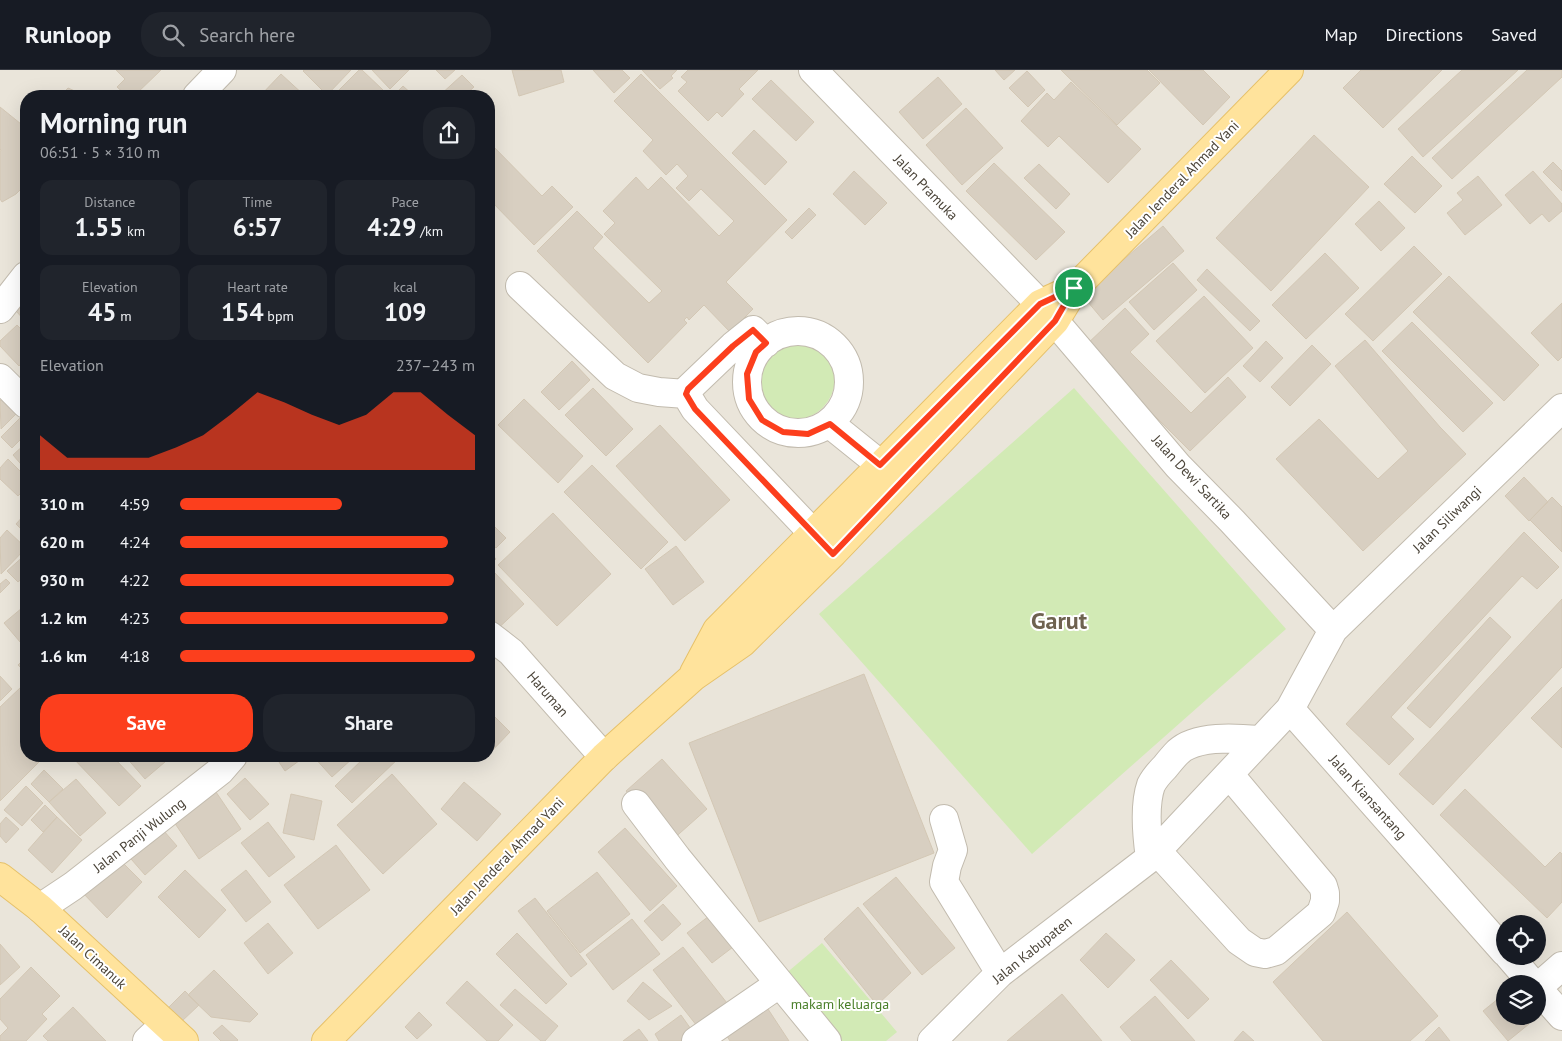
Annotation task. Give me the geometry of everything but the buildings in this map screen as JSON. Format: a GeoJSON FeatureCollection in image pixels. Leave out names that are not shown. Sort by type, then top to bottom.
{"type":"FeatureCollection","features":[{"type":"Feature","properties":{"kind":"main road","name":"Jalan Jenderal Ahmad Yani"},"geometry":{"type":"LineString","coordinates":[[692,677],[717,630],[880,465],[1074,288],[1289,70]]}},
{"type":"Feature","properties":{"kind":"main road","name":"Jalan Jenderal Ahmad Yani"},"geometry":{"type":"LineString","coordinates":[[326,1041],[604,757],[692,677],[742,643],[833,554],[1048,312]]}},
{"type":"Feature","properties":{"kind":"main road","name":"Jalan Cimanuk"},"geometry":{"type":"LineString","coordinates":[[0,877],[40,908],[165,1035]]}},
{"type":"Feature","properties":{"kind":"street","name":"Jalan Pramuka"},"geometry":{"type":"LineString","coordinates":[[812,70],[1048,312]]}},
{"type":"Feature","properties":{"kind":"street"},"geometry":{"type":"LineString","coordinates":[[0,309],[20,284]]}},
{"type":"Feature","properties":{"kind":"street"},"geometry":{"type":"LineString","coordinates":[[520,286],[615,376],[638,388],[686,394]]}},
{"type":"Feature","properties":{"kind":"street","name":"Jalan Dewi Sartika"},"geometry":{"type":"LineString","coordinates":[[1048,312],[1178,466],[1333,630]]}},
{"type":"Feature","properties":{"kind":"street"},"geometry":{"type":"LineString","coordinates":[[686,394],[688,389],[733,346],[753,330],[766,343]]}},
{"type":"Feature","properties":{"kind":"street"},"geometry":{"type":"LineString","coordinates":[[799,330],[823,336],[842,353],[851,378],[844,404],[830,424],[808,434],[783,432],[762,420],[749,399],[747,374],[756,352],[775,335],[799,330]]}},
{"type":"Feature","properties":{"kind":"street"},"geometry":{"type":"LineString","coordinates":[[0,378],[20,398]]}},
{"type":"Feature","properties":{"kind":"street"},"geometry":{"type":"LineString","coordinates":[[686,394],[695,409],[833,554]]}},
{"type":"Feature","properties":{"kind":"street","name":"Jalan Siliwangi"},"geometry":{"type":"LineString","coordinates":[[1333,630],[1562,408]]}},
{"type":"Feature","properties":{"kind":"street"},"geometry":{"type":"LineString","coordinates":[[830,424],[880,465]]}},
{"type":"Feature","properties":{"kind":"street"},"geometry":{"type":"LineString","coordinates":[[1290,709],[1333,630]]}},
{"type":"Feature","properties":{"kind":"street","name":"Haruman"},"geometry":{"type":"LineString","coordinates":[[495,640],[511,652],[604,757]]}},
{"type":"Feature","properties":{"kind":"street","name":"Jalan Kabupaten"},"geometry":{"type":"LineString","coordinates":[[932,1041],[1000,973],[1148,858],[1290,709]]}},
{"type":"Feature","properties":{"kind":"street","name":"Jalan Kiansantang"},"geometry":{"type":"LineString","coordinates":[[1290,709],[1496,942]]}},
{"type":"Feature","properties":{"kind":"street"},"geometry":{"type":"LineString","coordinates":[[1228,774],[1323,886],[1326,893],[1321,913],[1276,951],[1265,954],[1255,952],[1239,941],[1148,858],[1148,798],[1152,784],[1178,751],[1193,743],[1206,741],[1236,738],[1259,740]]}},
{"type":"Feature","properties":{"kind":"street","name":"Jalan Panji Wulung"},"geometry":{"type":"LineString","coordinates":[[40,908],[73,886],[220,772],[228,762]]}},
{"type":"Feature","properties":{"kind":"street"},"geometry":{"type":"LineString","coordinates":[[636,804],[677,858],[827,1041]]}},
{"type":"Feature","properties":{"kind":"street"},"geometry":{"type":"LineString","coordinates":[[944,819],[953,850],[944,882],[1000,973]]}},
{"type":"Feature","properties":{"kind":"street"},"geometry":{"type":"LineString","coordinates":[[1517,965],[1525,975]]}},
{"type":"Feature","properties":{"kind":"street"},"geometry":{"type":"LineString","coordinates":[[1546,981],[1562,966]]}},
{"type":"Feature","properties":{"kind":"street"},"geometry":{"type":"LineString","coordinates":[[696,1041],[779,984]]}},
{"type":"Feature","properties":{"kind":"street"},"geometry":{"type":"LineString","coordinates":[[1546,997],[1562,1016]]}},
{"type":"Feature","properties":{"kind":"shaded area"},"geometry":{"type":"Polygon","coordinates":[[[0,70],[1562,70],[1562,1041],[0,1041],[0,70]]]}},
{"type":"Feature","properties":{"kind":"green space"},"geometry":{"type":"Polygon","coordinates":[[[793,336],[809,339],[823,348],[832,362],[835,378],[832,394],[823,408],[809,417],[793,420],[777,417],[763,408],[754,394],[751,378],[754,362],[763,348],[777,339],[793,336]]]}},
{"type":"Feature","properties":{"kind":"green space"},"geometry":{"type":"Polygon","coordinates":[[[1074,388],[1286,629],[1032,854],[819,614],[1074,388]]]}},
{"type":"Feature","properties":{"kind":"green space","name":"makam keluarga"},"geometry":{"type":"Polygon","coordinates":[[[822,943],[897,1032],[886,1041],[839,1041],[784,975],[822,943]]]}},
{"type":"Feature","properties":{"kind":"district","name":"Garut"},"geometry":{"type":"Point","coordinates":[1059,621]}},
{"type":"Feature","properties":{"kind":"route"},"geometry":{"type":"LineString","coordinates":[[1074,288],[1055,321],[833,554],[695,409],[688,401],[686,394],[688,389],[733,346],[753,330],[766,343],[756,352],[747,374],[749,399],[762,420],[783,432],[808,434],[830,424],[880,465],[1040,304],[1074,288]]}}]}
